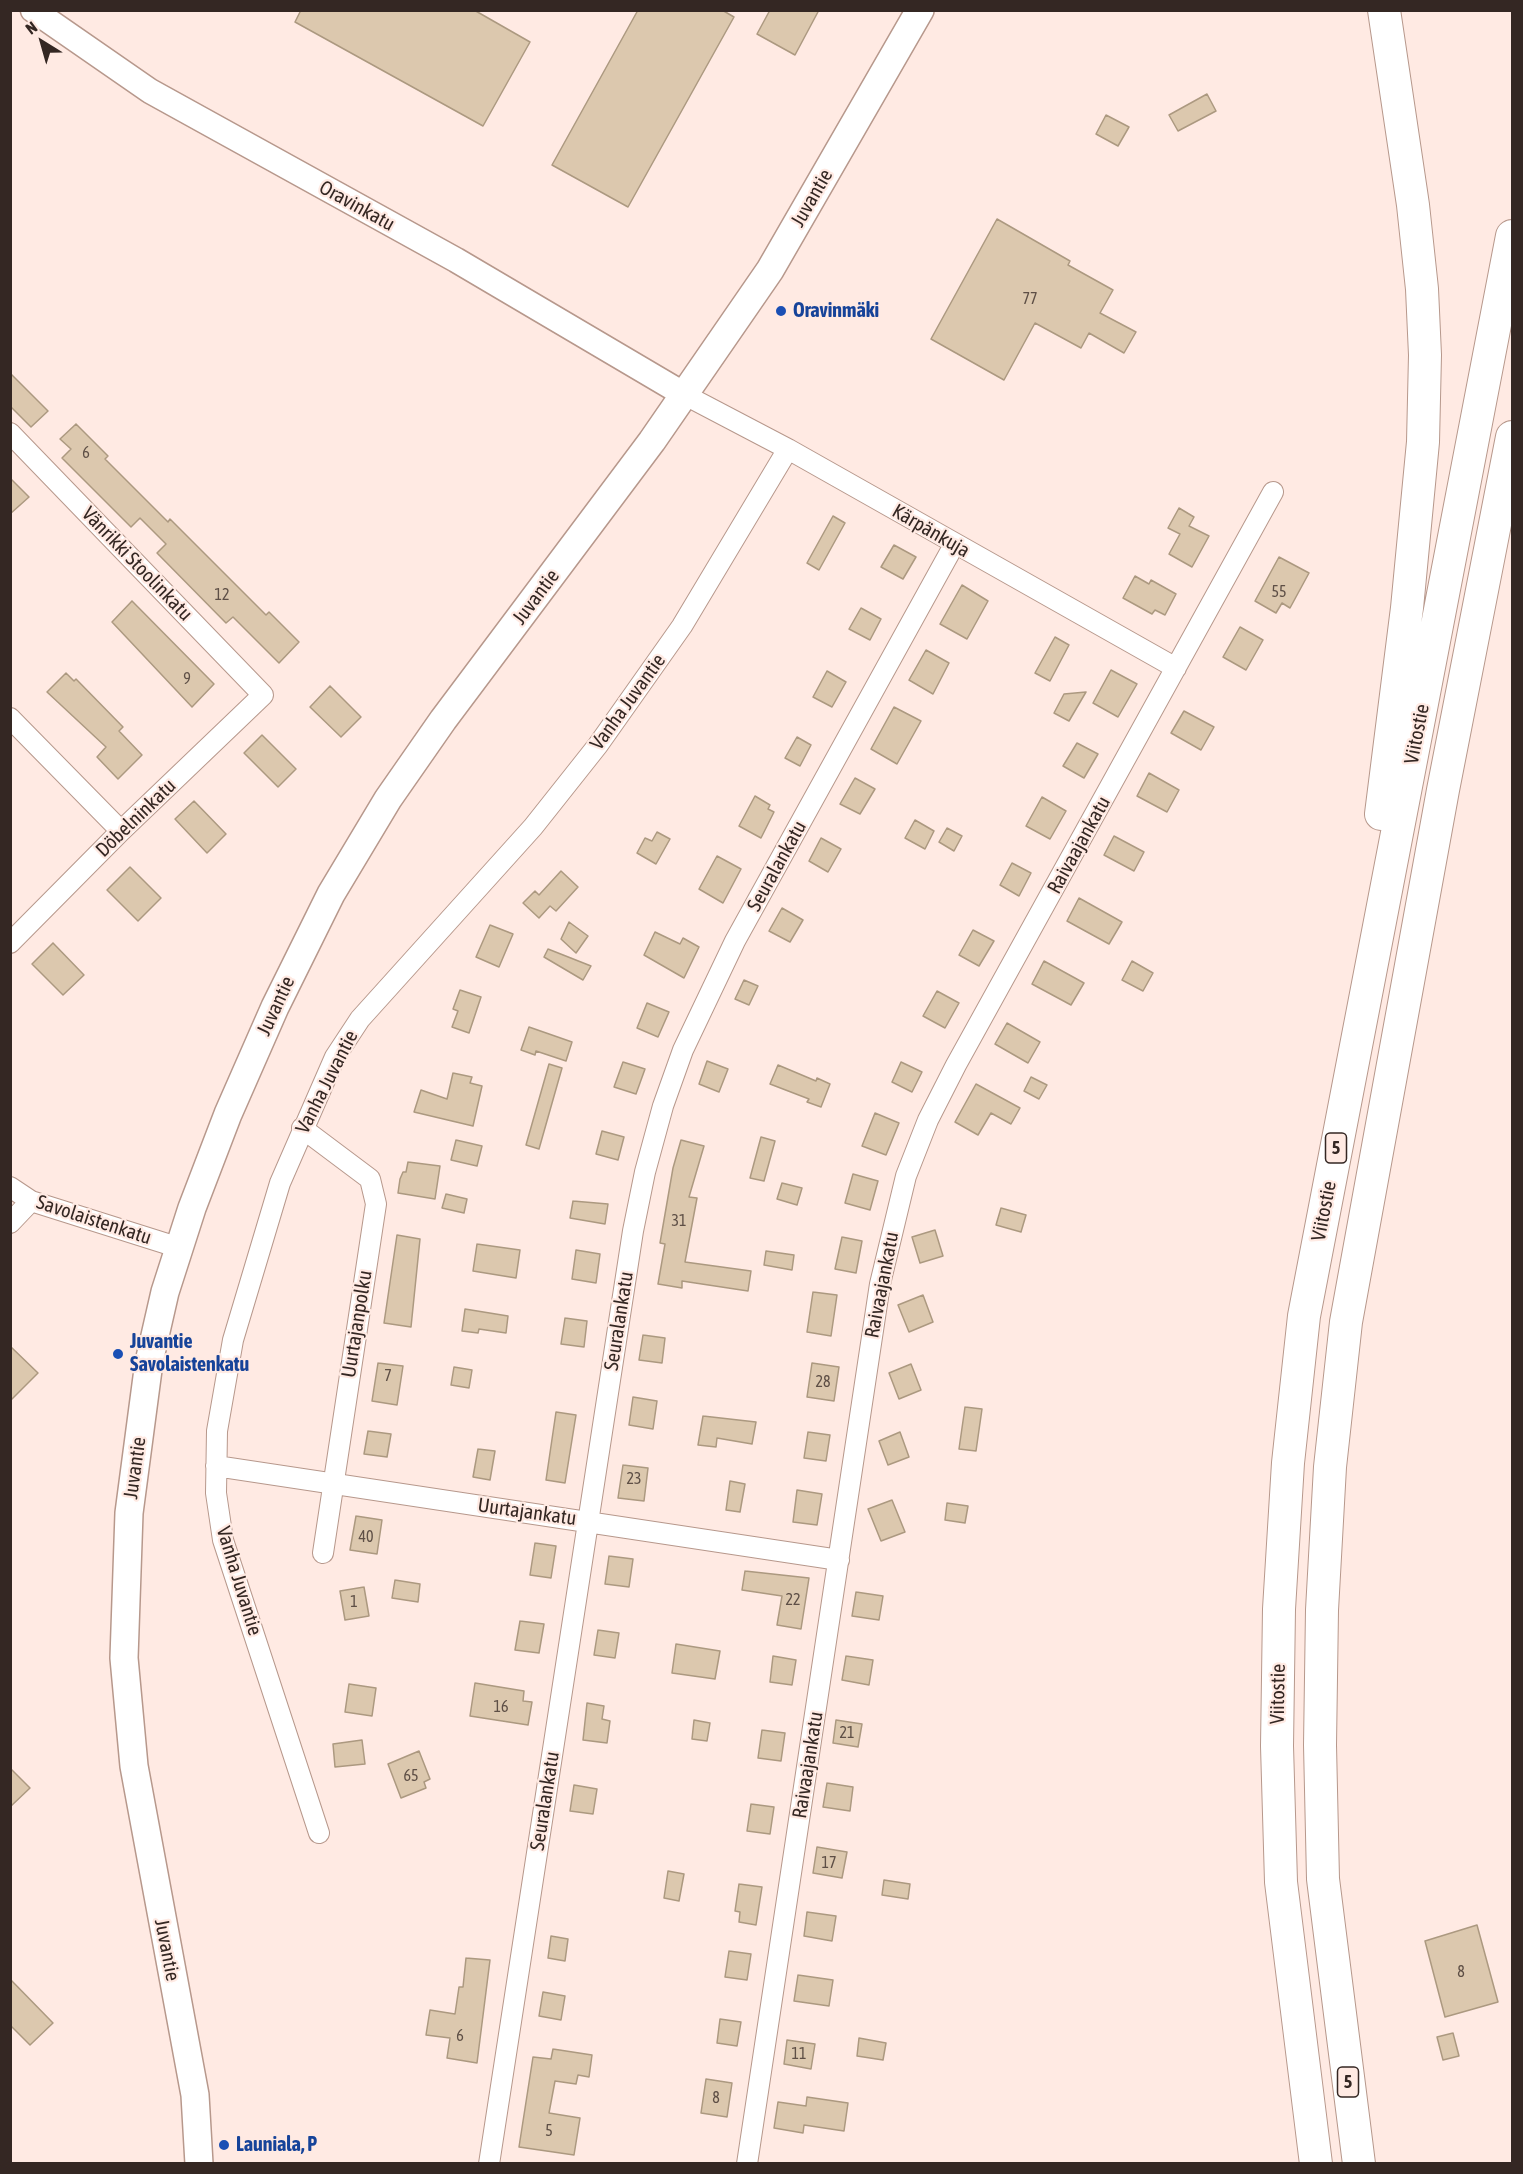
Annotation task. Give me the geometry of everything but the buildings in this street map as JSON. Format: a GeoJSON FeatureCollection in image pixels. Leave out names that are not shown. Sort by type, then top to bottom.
{"type":"FeatureCollection","features":[{"type":"Feature","properties":{"kind":"highway"},"geometry":{"type":"LineString","coordinates":[[1352,1069],[1370,899],[1404,631],[1423,442],[1425,355],[1422,289],[1413,205],[1384,10]]}},
{"type":"Feature","properties":{"kind":"highway","name":"Viitostie"},"geometry":{"type":"LineString","coordinates":[[1316,2163],[1281,1882],[1277,1746],[1279,1609],[1288,1463],[1304,1316],[1512,236]]}},
{"type":"Feature","properties":{"kind":"highway","name":"Viitostie"},"geometry":{"type":"LineString","coordinates":[[1359,2163],[1323,1879],[1320,1745],[1322,1610],[1330,1467],[1346,1322],[1443,790],[1512,437]]}},
{"type":"Feature","properties":{"kind":"main road","name":"Juvantie"},"geometry":{"type":"LineString","coordinates":[[199,2163],[195,2095],[134,1766],[124,1658],[129,1514],[149,1362],[165,1292],[228,1114],[270,1017],[337,884],[388,799],[437,729],[685,395],[770,270],[920,10]]}},
{"type":"Feature","properties":{"kind":"street","name":"Oravinkatu"},"geometry":{"type":"LineString","coordinates":[[33,10],[150,91],[456,260],[685,395]]}},
{"type":"Feature","properties":{"kind":"street","name":"Kärpänkuja"},"geometry":{"type":"LineString","coordinates":[[685,395],[788,449],[954,545],[1176,668]]}},
{"type":"Feature","properties":{"kind":"street","name":"Vänrikki Stoolinkatu"},"geometry":{"type":"LineString","coordinates":[[10,434],[263,694]]}},
{"type":"Feature","properties":{"kind":"street","name":"Vanha Juvantie"},"geometry":{"type":"LineString","coordinates":[[319,1833],[223,1540],[216,1493],[217,1431],[233,1340],[279,1183],[335,1057],[360,1019],[533,827],[598,745],[682,626],[788,449]]}},
{"type":"Feature","properties":{"kind":"street","name":"Raivaajankatu"},"geometry":{"type":"LineString","coordinates":[[747,2163],[880,1284],[906,1176],[928,1120],[956,1065],[1274,492]]}},
{"type":"Feature","properties":{"kind":"street","name":"Seuralankatu"},"geometry":{"type":"LineString","coordinates":[[489,2163],[623,1293],[645,1172],[683,1050],[735,941],[954,545]]}},
{"type":"Feature","properties":{"kind":"street","name":"Döbelninkatu"},"geometry":{"type":"LineString","coordinates":[[10,944],[121,831],[263,694]]}},
{"type":"Feature","properties":{"kind":"street"},"geometry":{"type":"LineString","coordinates":[[10,718],[121,831]]}},
{"type":"Feature","properties":{"kind":"street","name":"Uurtajanpolku"},"geometry":{"type":"LineString","coordinates":[[303,1128],[370,1179],[376,1204],[323,1553]]}},
{"type":"Feature","properties":{"kind":"street","name":"Savolaistenkatu"},"geometry":{"type":"LineString","coordinates":[[10,1187],[31,1201],[180,1248]]}},
{"type":"Feature","properties":{"kind":"street"},"geometry":{"type":"LineString","coordinates":[[10,1223],[31,1201]]}},
{"type":"Feature","properties":{"kind":"street","name":"Uurtajankatu"},"geometry":{"type":"LineString","coordinates":[[216,1466],[839,1560]]}},
{"type":"Feature","properties":{"kind":"place","name":"Oravinmäki"},"geometry":{"type":"Point","coordinates":[781,311]}},
{"type":"Feature","properties":{"kind":"place","name":"Juvantie Savolaistenkatu"},"geometry":{"type":"Point","coordinates":[118,1354]}},
{"type":"Feature","properties":{"kind":"place","name":"Launiala, P"},"geometry":{"type":"Point","coordinates":[224,2145]}}]}
